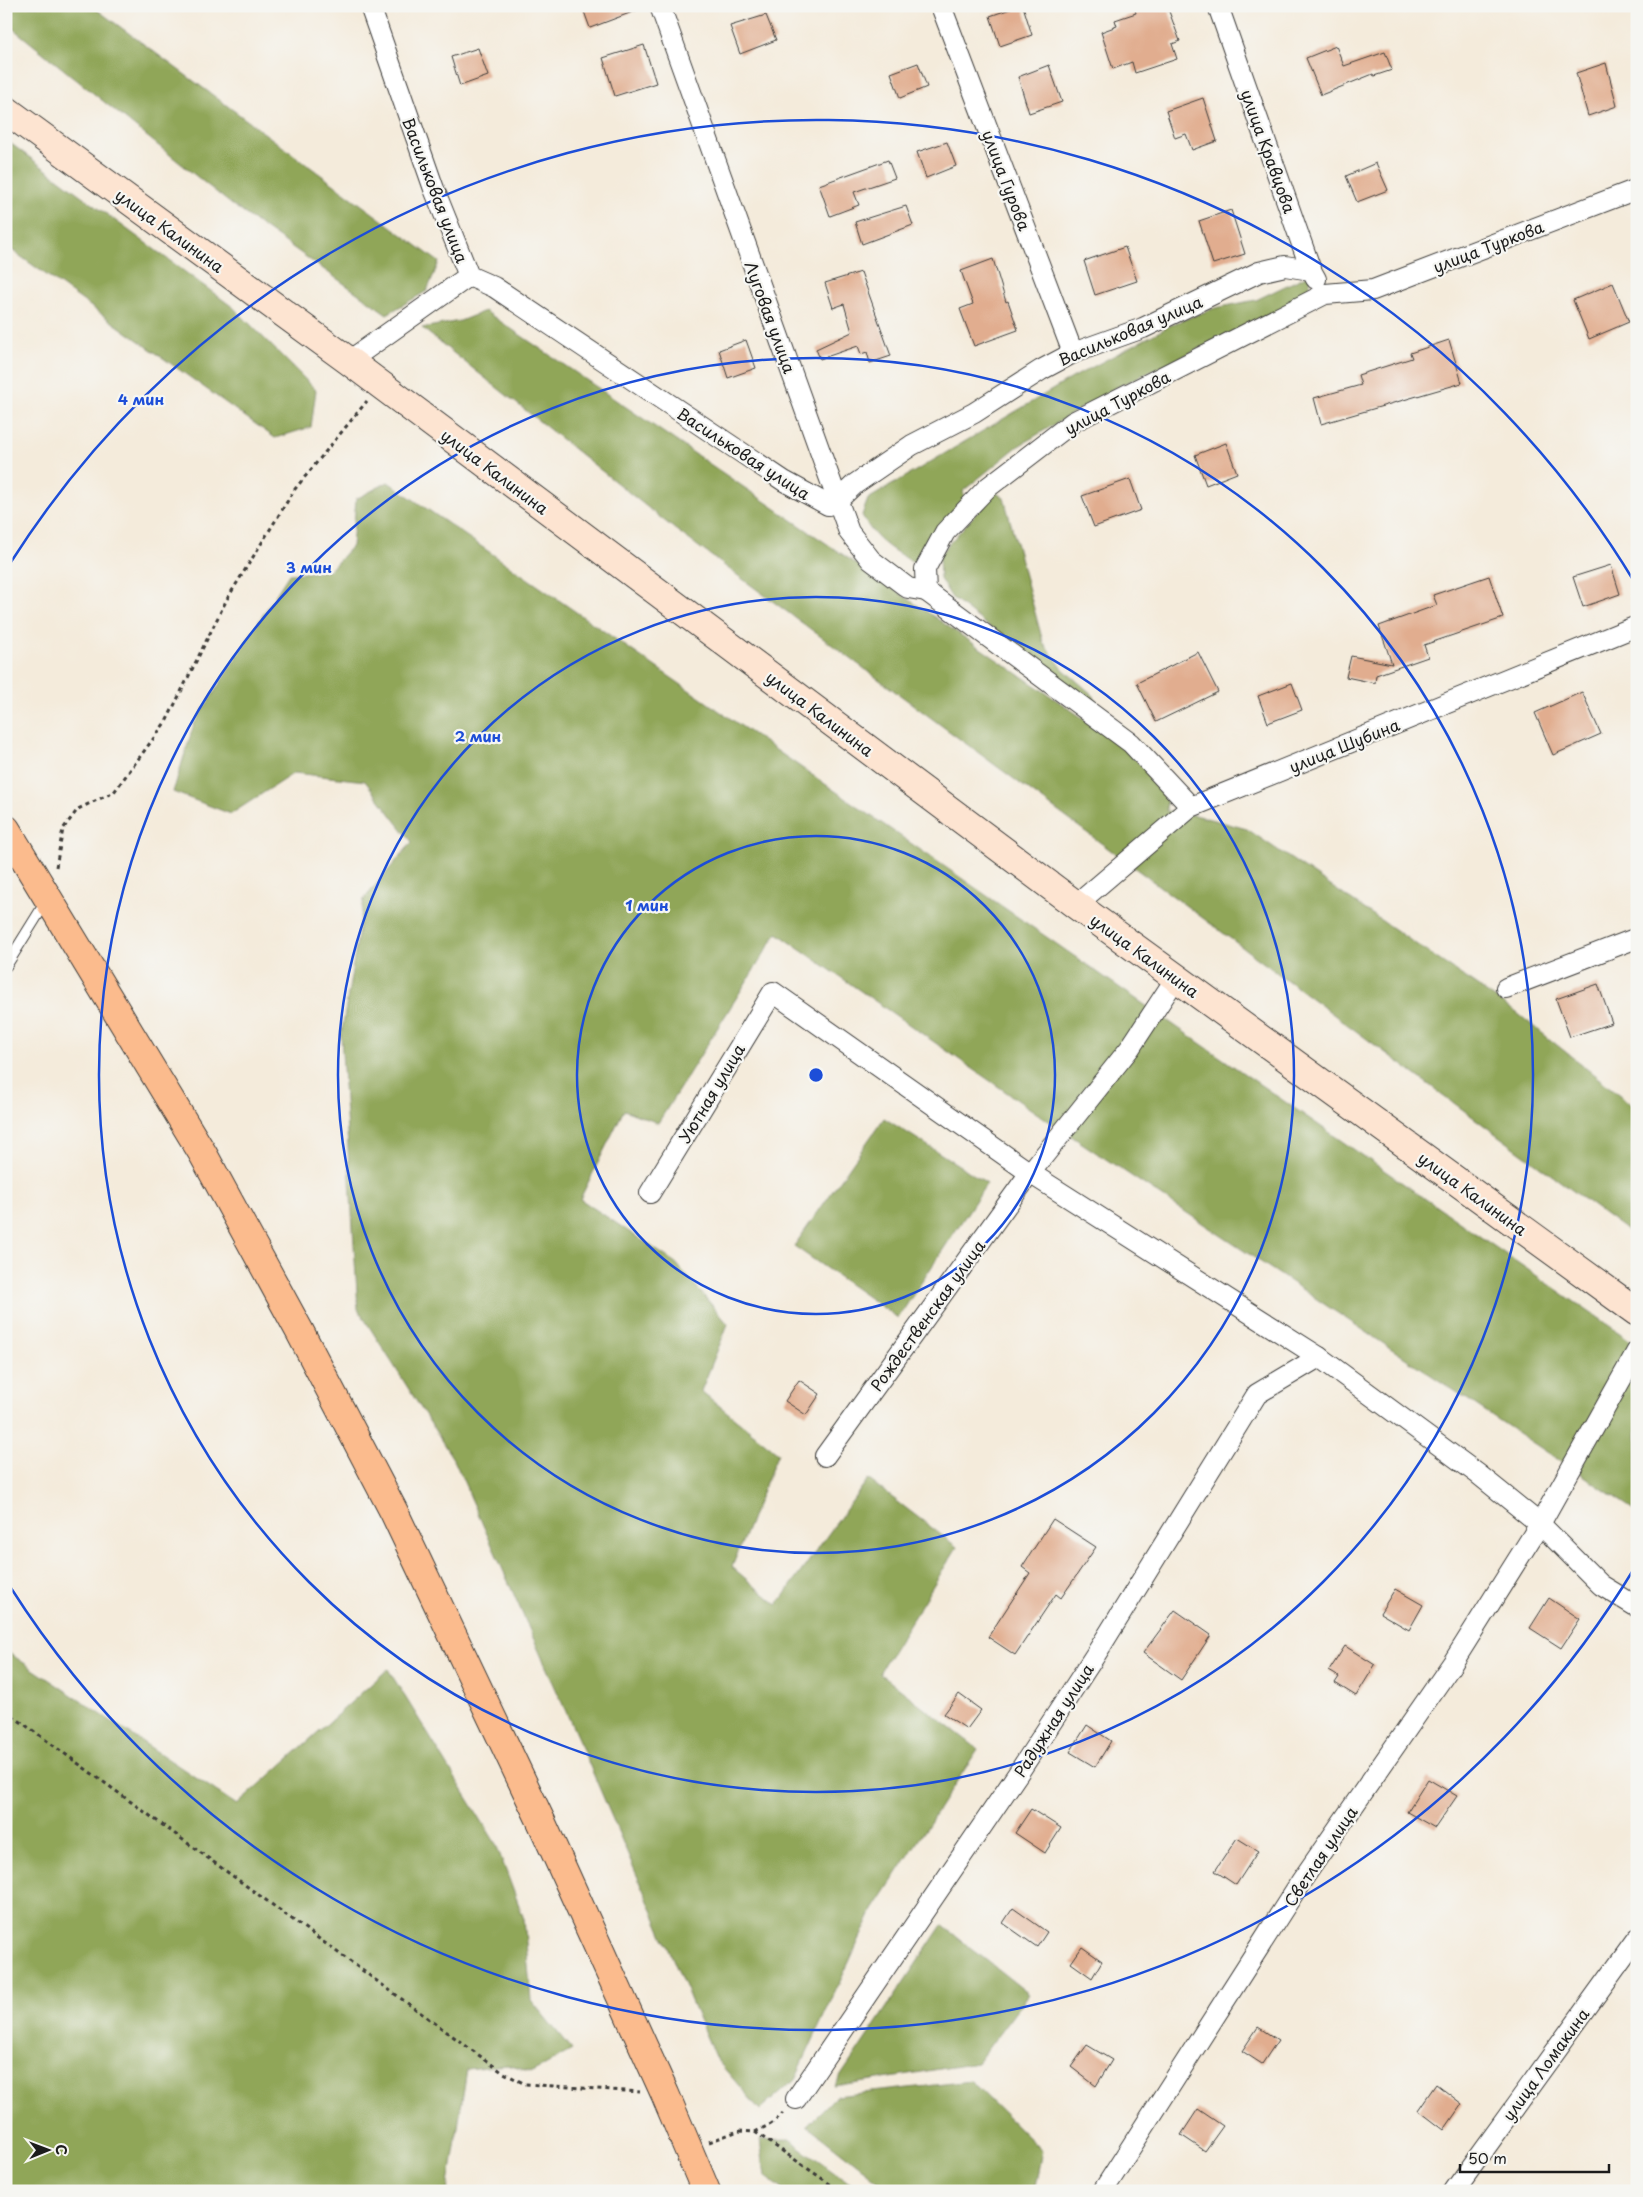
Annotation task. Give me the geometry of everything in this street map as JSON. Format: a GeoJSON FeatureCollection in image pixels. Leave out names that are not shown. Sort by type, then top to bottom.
{"type":"FeatureCollection","features":[{"type":"Feature","properties":{"kind":"main road","name":"улица Калинина"},"geometry":{"type":"LineString","coordinates":[[6,110],[349,361],[1076,905],[1637,1312]]}},
{"type":"Feature","properties":{"kind":"main road"},"geometry":{"type":"LineString","coordinates":[[6,829],[204,1154],[390,1504],[541,1820],[665,2094],[706,2191]]}},
{"type":"Feature","properties":{"kind":"street","name":"Васильковая улица"},"geometry":{"type":"LineString","coordinates":[[370,6],[434,189],[469,276],[494,287],[784,482],[828,505],[837,501],[855,484],[912,445],[974,413],[1041,370],[1073,353],[1143,328],[1259,272],[1285,266],[1312,270]]}},
{"type":"Feature","properties":{"kind":"street","name":"Луговая улица"},"geometry":{"type":"LineString","coordinates":[[660,6],[849,532],[871,560],[908,588],[926,591]]}},
{"type":"Feature","properties":{"kind":"street","name":"улица Гурова"},"geometry":{"type":"LineString","coordinates":[[940,6],[1073,353]]}},
{"type":"Feature","properties":{"kind":"street","name":"улица Кравцова"},"geometry":{"type":"LineString","coordinates":[[1218,6],[1312,270],[1324,294]]}},
{"type":"Feature","properties":{"kind":"street","name":"улица Туркова"},"geometry":{"type":"LineString","coordinates":[[926,591],[925,569],[945,532],[988,488],[1073,422],[1324,294],[1373,290],[1637,189]]}},
{"type":"Feature","properties":{"kind":"street"},"geometry":{"type":"LineString","coordinates":[[349,361],[469,276]]}},
{"type":"Feature","properties":{"kind":"street"},"geometry":{"type":"LineString","coordinates":[[926,591],[1131,743],[1191,807]]}},
{"type":"Feature","properties":{"kind":"street","name":"улица Шубина"},"geometry":{"type":"LineString","coordinates":[[1076,905],[1191,807],[1637,626]]}},
{"type":"Feature","properties":{"kind":"street"},"geometry":{"type":"LineString","coordinates":[[1506,988],[1637,938]]}},
{"type":"Feature","properties":{"kind":"street","name":"Рождественская улица"},"geometry":{"type":"LineString","coordinates":[[824,1456],[1030,1174],[1130,1048],[1176,978]]}},
{"type":"Feature","properties":{"kind":"street","name":"Уютная улица"},"geometry":{"type":"LineString","coordinates":[[650,1193],[772,992],[1030,1174]]}},
{"type":"Feature","properties":{"kind":"street"},"geometry":{"type":"LineString","coordinates":[[1030,1174],[1320,1358],[1478,1474],[1540,1524],[1601,1586],[1637,1607]]}},
{"type":"Feature","properties":{"kind":"street","name":"Светлая улица"},"geometry":{"type":"LineString","coordinates":[[1103,2191],[1302,1880],[1452,1664],[1540,1524],[1637,1350]]}},
{"type":"Feature","properties":{"kind":"street","name":"Радужная улица"},"geometry":{"type":"LineString","coordinates":[[796,2099],[1024,1764],[1096,1654],[1257,1394],[1320,1358]]}},
{"type":"Feature","properties":{"kind":"street","name":"улица Ломакина"},"geometry":{"type":"LineString","coordinates":[[1454,2191],[1637,1938]]}},
{"type":"Feature","properties":{"kind":"lane"},"geometry":{"type":"LineString","coordinates":[[6,966],[48,896]]}},
{"type":"Feature","properties":{"kind":"path"},"geometry":{"type":"LineString","coordinates":[[48,896],[60,852],[62,829],[78,809],[114,792],[167,720],[227,599],[295,489],[380,386]]}},
{"type":"Feature","properties":{"kind":"path"},"geometry":{"type":"LineString","coordinates":[[6,1711],[502,2072],[525,2084],[665,2094]]}},
{"type":"Feature","properties":{"kind":"path"},"geometry":{"type":"LineString","coordinates":[[691,2155],[711,2140],[738,2131],[755,2132],[771,2124],[796,2099]]}},
{"type":"Feature","properties":{"kind":"path"},"geometry":{"type":"LineString","coordinates":[[755,2132],[840,2191]]}},
{"type":"Feature","properties":{"kind":"green space"},"geometry":{"type":"Polygon","coordinates":[[[6,6],[92,6],[439,262],[427,291],[387,314],[231,204],[6,23],[6,6]]]}},
{"type":"Feature","properties":{"kind":"green space"},"geometry":{"type":"Polygon","coordinates":[[[6,140],[234,308],[316,390],[311,427],[275,438],[6,246],[6,140]]]}},
{"type":"Feature","properties":{"kind":"green space"},"geometry":{"type":"Polygon","coordinates":[[[1310,274],[1310,290],[1286,308],[1113,389],[1017,447],[963,491],[966,501],[933,538],[917,564],[878,538],[862,515],[868,499],[1072,378],[1175,323],[1215,308],[1256,300],[1310,274]]]}},
{"type":"Feature","properties":{"kind":"green space"},"geometry":{"type":"Polygon","coordinates":[[[485,311],[1124,746],[1167,794],[1166,811],[1199,816],[1247,829],[1517,1013],[1637,1109],[1637,1238],[676,530],[422,328],[460,321],[485,311]]]}},
{"type":"Feature","properties":{"kind":"green space"},"geometry":{"type":"Polygon","coordinates":[[[388,482],[1637,1345],[1637,1512],[1035,1112],[777,933],[658,1123],[624,1110],[580,1199],[676,1263],[728,1324],[701,1391],[778,1453],[732,1567],[777,1605],[868,1479],[957,1547],[879,1673],[978,1749],[873,1910],[795,2079],[760,2110],[716,2059],[583,1750],[455,1462],[358,1309],[341,1036],[364,899],[412,842],[365,781],[294,773],[231,814],[173,792],[194,724],[289,574],[329,571],[352,546],[356,499],[388,482]]]}},
{"type":"Feature","properties":{"kind":"green space"},"geometry":{"type":"Polygon","coordinates":[[[995,492],[1004,498],[1043,642],[1063,669],[1094,696],[1096,704],[1081,698],[952,598],[940,579],[939,555],[995,492]]]}},
{"type":"Feature","properties":{"kind":"green space"},"geometry":{"type":"Polygon","coordinates":[[[884,1118],[987,1183],[898,1318],[794,1246],[884,1118]]]}},
{"type":"Feature","properties":{"kind":"green space"},"geometry":{"type":"Polygon","coordinates":[[[6,1651],[237,1805],[388,1669],[496,1844],[524,1919],[531,2000],[572,2050],[532,2072],[507,2065],[467,2069],[448,2191],[6,2191],[6,1651]]]}},
{"type":"Feature","properties":{"kind":"green space"},"geometry":{"type":"Polygon","coordinates":[[[942,1925],[1029,1994],[977,2063],[834,2086],[942,1925]]]}},
{"type":"Feature","properties":{"kind":"green space"},"geometry":{"type":"Polygon","coordinates":[[[971,2081],[1042,2151],[1034,2191],[891,2191],[807,2125],[836,2096],[971,2081]]]}},
{"type":"Feature","properties":{"kind":"green space"},"geometry":{"type":"Polygon","coordinates":[[[789,2139],[861,2191],[785,2191],[765,2176],[760,2140],[789,2139]]]}},
{"type":"Feature","properties":{"kind":"building"},"geometry":{"type":"Polygon","coordinates":[[[582,6],[643,6],[643,8],[590,28],[582,6]]]}},
{"type":"Feature","properties":{"kind":"building"},"geometry":{"type":"Polygon","coordinates":[[[1023,6],[1032,35],[1000,46],[990,16],[1023,6]]]}},
{"type":"Feature","properties":{"kind":"building"},"geometry":{"type":"Polygon","coordinates":[[[1134,6],[1167,6],[1180,41],[1172,44],[1177,59],[1135,73],[1132,62],[1113,69],[1101,32],[1117,26],[1115,20],[1136,13],[1134,6]]]}},
{"type":"Feature","properties":{"kind":"building"},"geometry":{"type":"Polygon","coordinates":[[[766,15],[776,40],[740,54],[730,26],[766,15]]]}},
{"type":"Feature","properties":{"kind":"building"},"geometry":{"type":"Polygon","coordinates":[[[644,45],[656,83],[615,96],[603,58],[644,45]]]}},
{"type":"Feature","properties":{"kind":"building"},"geometry":{"type":"Polygon","coordinates":[[[1336,46],[1344,66],[1385,52],[1392,70],[1374,76],[1373,74],[1321,95],[1306,58],[1336,46]]]}},
{"type":"Feature","properties":{"kind":"building"},"geometry":{"type":"Polygon","coordinates":[[[478,48],[488,76],[460,86],[451,57],[478,48]]]}},
{"type":"Feature","properties":{"kind":"building"},"geometry":{"type":"Polygon","coordinates":[[[918,63],[927,87],[900,98],[891,73],[918,63]]]}},
{"type":"Feature","properties":{"kind":"building"},"geometry":{"type":"Polygon","coordinates":[[[1606,63],[1617,106],[1588,116],[1576,73],[1606,63]]]}},
{"type":"Feature","properties":{"kind":"building"},"geometry":{"type":"Polygon","coordinates":[[[1049,65],[1062,102],[1029,113],[1018,77],[1049,65]]]}},
{"type":"Feature","properties":{"kind":"building"},"geometry":{"type":"Polygon","coordinates":[[[1203,98],[1217,141],[1192,150],[1186,134],[1175,138],[1166,111],[1203,98]]]}},
{"type":"Feature","properties":{"kind":"building"},"geometry":{"type":"Polygon","coordinates":[[[947,142],[956,166],[926,178],[917,152],[947,142]]]}},
{"type":"Feature","properties":{"kind":"building"},"geometry":{"type":"Polygon","coordinates":[[[888,160],[895,178],[854,192],[859,205],[830,216],[819,185],[888,160]]]}},
{"type":"Feature","properties":{"kind":"building"},"geometry":{"type":"Polygon","coordinates":[[[1376,163],[1388,190],[1357,202],[1346,176],[1376,163]]]}},
{"type":"Feature","properties":{"kind":"building"},"geometry":{"type":"Polygon","coordinates":[[[906,206],[913,225],[862,244],[855,222],[906,206]]]}},
{"type":"Feature","properties":{"kind":"building"},"geometry":{"type":"Polygon","coordinates":[[[1231,210],[1245,254],[1213,264],[1199,221],[1231,210]]]}},
{"type":"Feature","properties":{"kind":"building"},"geometry":{"type":"Polygon","coordinates":[[[1125,247],[1137,281],[1095,295],[1084,261],[1125,247]]]}},
{"type":"Feature","properties":{"kind":"building"},"geometry":{"type":"Polygon","coordinates":[[[993,259],[1006,302],[1008,301],[1018,330],[974,346],[960,309],[973,304],[961,271],[993,259]]]}},
{"type":"Feature","properties":{"kind":"building"},"geometry":{"type":"Polygon","coordinates":[[[861,272],[891,356],[870,363],[867,352],[861,354],[858,346],[820,359],[816,349],[852,332],[844,304],[833,308],[825,283],[861,272]]]}},
{"type":"Feature","properties":{"kind":"building"},"geometry":{"type":"Polygon","coordinates":[[[1613,283],[1629,322],[1589,339],[1573,300],[1613,283]]]}},
{"type":"Feature","properties":{"kind":"building"},"geometry":{"type":"Polygon","coordinates":[[[746,340],[756,368],[728,378],[719,350],[746,340]]]}},
{"type":"Feature","properties":{"kind":"building"},"geometry":{"type":"Polygon","coordinates":[[[1449,340],[1462,383],[1321,424],[1314,398],[1361,385],[1358,375],[1412,358],[1410,353],[1449,340]]]}},
{"type":"Feature","properties":{"kind":"building"},"geometry":{"type":"Polygon","coordinates":[[[1226,443],[1237,473],[1206,485],[1195,455],[1226,443]]]}},
{"type":"Feature","properties":{"kind":"building"},"geometry":{"type":"Polygon","coordinates":[[[1130,479],[1141,510],[1094,527],[1082,496],[1130,479]]]}},
{"type":"Feature","properties":{"kind":"building"},"geometry":{"type":"Polygon","coordinates":[[[1611,565],[1620,594],[1583,607],[1573,577],[1611,565]]]}},
{"type":"Feature","properties":{"kind":"building"},"geometry":{"type":"Polygon","coordinates":[[[1489,576],[1503,618],[1424,645],[1428,657],[1376,675],[1375,683],[1346,677],[1351,656],[1392,664],[1379,626],[1437,605],[1433,595],[1489,576]]]}},
{"type":"Feature","properties":{"kind":"building"},"geometry":{"type":"Polygon","coordinates":[[[1198,652],[1218,692],[1156,722],[1137,683],[1198,652]]]}},
{"type":"Feature","properties":{"kind":"building"},"geometry":{"type":"Polygon","coordinates":[[[1292,683],[1302,710],[1268,723],[1258,696],[1292,683]]]}},
{"type":"Feature","properties":{"kind":"building"},"geometry":{"type":"Polygon","coordinates":[[[1582,692],[1601,734],[1553,755],[1535,713],[1582,692]]]}},
{"type":"Feature","properties":{"kind":"building"},"geometry":{"type":"Polygon","coordinates":[[[1598,984],[1612,1023],[1570,1037],[1556,999],[1598,984]]]}},
{"type":"Feature","properties":{"kind":"building"},"geometry":{"type":"Polygon","coordinates":[[[799,1380],[820,1394],[806,1415],[785,1401],[799,1380]]]}},
{"type":"Feature","properties":{"kind":"building"},"geometry":{"type":"Polygon","coordinates":[[[1053,1519],[1096,1547],[1061,1598],[1056,1594],[1015,1655],[988,1637],[1030,1573],[1022,1567],[1053,1519]]]}},
{"type":"Feature","properties":{"kind":"building"},"geometry":{"type":"Polygon","coordinates":[[[1395,1589],[1423,1605],[1409,1630],[1380,1613],[1395,1589]]]}},
{"type":"Feature","properties":{"kind":"building"},"geometry":{"type":"Polygon","coordinates":[[[1549,1598],[1580,1619],[1561,1648],[1530,1628],[1549,1598]]]}},
{"type":"Feature","properties":{"kind":"building"},"geometry":{"type":"Polygon","coordinates":[[[1175,1610],[1211,1635],[1181,1680],[1143,1653],[1175,1610]]]}},
{"type":"Feature","properties":{"kind":"building"},"geometry":{"type":"Polygon","coordinates":[[[1345,1646],[1375,1665],[1356,1696],[1335,1683],[1339,1677],[1329,1671],[1345,1646]]]}},
{"type":"Feature","properties":{"kind":"building"},"geometry":{"type":"Polygon","coordinates":[[[959,1694],[981,1710],[967,1729],[944,1714],[959,1694]]]}},
{"type":"Feature","properties":{"kind":"building"},"geometry":{"type":"Polygon","coordinates":[[[1087,1725],[1111,1741],[1095,1767],[1070,1752],[1087,1725]]]}},
{"type":"Feature","properties":{"kind":"building"},"geometry":{"type":"Polygon","coordinates":[[[1428,1779],[1457,1796],[1435,1828],[1407,1812],[1428,1779]]]}},
{"type":"Feature","properties":{"kind":"building"},"geometry":{"type":"Polygon","coordinates":[[[1031,1809],[1061,1828],[1045,1853],[1015,1833],[1031,1809]]]}},
{"type":"Feature","properties":{"kind":"building"},"geometry":{"type":"Polygon","coordinates":[[[1237,1838],[1258,1851],[1236,1885],[1215,1871],[1237,1838]]]}},
{"type":"Feature","properties":{"kind":"building"},"geometry":{"type":"Polygon","coordinates":[[[1013,1908],[1047,1932],[1037,1947],[1003,1923],[1013,1908]]]}},
{"type":"Feature","properties":{"kind":"building"},"geometry":{"type":"Polygon","coordinates":[[[1082,1947],[1102,1961],[1092,1978],[1071,1963],[1082,1947]]]}},
{"type":"Feature","properties":{"kind":"building"},"geometry":{"type":"Polygon","coordinates":[[[1258,2027],[1278,2040],[1262,2064],[1242,2051],[1258,2027]]]}},
{"type":"Feature","properties":{"kind":"building"},"geometry":{"type":"Polygon","coordinates":[[[1087,2045],[1112,2060],[1096,2086],[1071,2067],[1087,2045]]]}},
{"type":"Feature","properties":{"kind":"building"},"geometry":{"type":"Polygon","coordinates":[[[1436,2084],[1462,2104],[1444,2130],[1418,2110],[1436,2084]]]}},
{"type":"Feature","properties":{"kind":"building"},"geometry":{"type":"Polygon","coordinates":[[[1198,2109],[1223,2126],[1205,2151],[1181,2135],[1198,2109]]]}}]}
